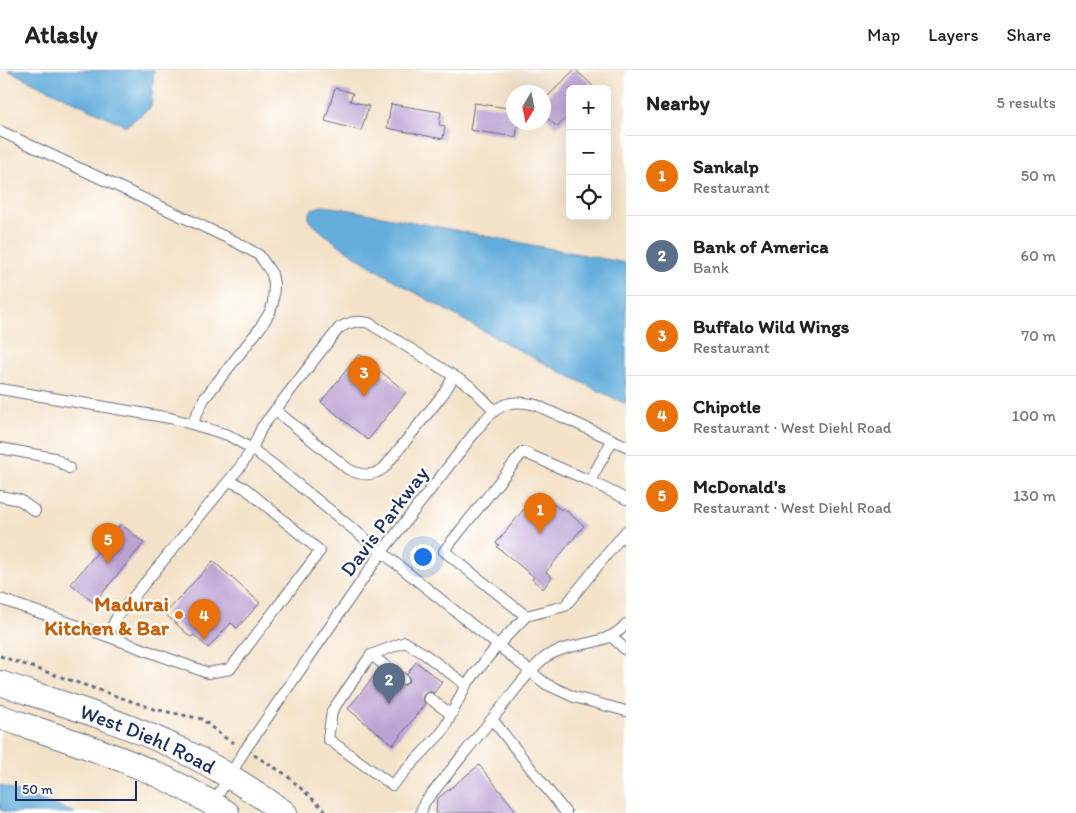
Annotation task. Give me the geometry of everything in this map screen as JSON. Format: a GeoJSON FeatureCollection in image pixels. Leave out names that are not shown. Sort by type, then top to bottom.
{"type":"FeatureCollection","features":[{"type":"Feature","properties":{"kind":"street","name":"West Diehl Road"},"geometry":{"type":"LineString","coordinates":[[0,683],[62,703],[186,753],[228,776],[285,813]]}},
{"type":"Feature","properties":{"kind":"street","name":"West Diehl Road"},"geometry":{"type":"LineString","coordinates":[[0,717],[83,744],[162,777],[215,810]]}},
{"type":"Feature","properties":{"kind":"lane"},"geometry":{"type":"LineString","coordinates":[[0,131],[236,242],[259,255],[266,264],[272,274],[274,284],[274,295],[270,312],[260,328],[204,399],[192,424]]}},
{"type":"Feature","properties":{"kind":"lane"},"geometry":{"type":"LineString","coordinates":[[107,636],[118,617],[240,468],[252,449],[262,427],[275,410],[339,328],[349,322],[358,320],[369,323],[470,386],[494,410],[507,403],[521,402],[536,405],[626,446]]}},
{"type":"Feature","properties":{"kind":"lane"},"geometry":{"type":"LineString","coordinates":[[275,410],[348,469],[358,475],[367,476],[377,474],[384,468],[444,393],[454,376]]}},
{"type":"Feature","properties":{"kind":"lane"},"geometry":{"type":"LineString","coordinates":[[0,389],[170,418],[228,435],[252,449],[546,684],[567,694],[626,711]]}},
{"type":"Feature","properties":{"kind":"lane","name":"Davis Parkway"},"geometry":{"type":"LineString","coordinates":[[215,810],[228,776],[381,553],[494,410]]}},
{"type":"Feature","properties":{"kind":"lane"},"geometry":{"type":"LineString","coordinates":[[590,481],[612,440]]}},
{"type":"Feature","properties":{"kind":"lane"},"geometry":{"type":"LineString","coordinates":[[0,448],[54,458],[68,468]]}},
{"type":"Feature","properties":{"kind":"lane"},"geometry":{"type":"LineString","coordinates":[[526,616],[444,551],[523,452],[626,499]]}},
{"type":"Feature","properties":{"kind":"lane"},"geometry":{"type":"LineString","coordinates":[[0,599],[208,673],[230,669],[320,551],[245,488],[229,481]]}},
{"type":"Feature","properties":{"kind":"lane"},"geometry":{"type":"LineString","coordinates":[[0,496],[20,500],[35,511]]}},
{"type":"Feature","properties":{"kind":"lane"},"geometry":{"type":"LineString","coordinates":[[466,685],[405,642],[371,654],[332,711],[328,739],[392,786],[443,730],[466,685],[497,646],[526,616],[565,606],[626,531]]}},
{"type":"Feature","properties":{"kind":"lane"},"geometry":{"type":"LineString","coordinates":[[421,813],[424,803],[530,672],[545,658],[561,651],[612,637],[621,631],[626,624]]}},
{"type":"Feature","properties":{"kind":"lane"},"geometry":{"type":"LineString","coordinates":[[612,637],[626,650]]}},
{"type":"Feature","properties":{"kind":"lane"},"geometry":{"type":"LineString","coordinates":[[371,654],[403,679]]}},
{"type":"Feature","properties":{"kind":"lane"},"geometry":{"type":"LineString","coordinates":[[429,698],[451,714]]}},
{"type":"Feature","properties":{"kind":"lane"},"geometry":{"type":"LineString","coordinates":[[492,719],[560,811]]}},
{"type":"Feature","properties":{"kind":"path"},"geometry":{"type":"LineString","coordinates":[[0,656],[154,709],[202,719],[222,736]]}},
{"type":"Feature","properties":{"kind":"path"},"geometry":{"type":"LineString","coordinates":[[279,770],[328,813]]}},
{"type":"Feature","properties":{"kind":"water"},"geometry":{"type":"Polygon","coordinates":[[[7,70],[154,70],[151,107],[126,126],[7,70]]]}},
{"type":"Feature","properties":{"kind":"water"},"geometry":{"type":"Polygon","coordinates":[[[322,206],[626,263],[626,404],[502,341],[367,264],[337,244],[309,221],[309,214],[312,209],[322,206]]]}},
{"type":"Feature","properties":{"kind":"water"},"geometry":{"type":"Polygon","coordinates":[[[0,785],[75,813],[11,813],[0,810],[0,785]]]}},
{"type":"Feature","properties":{"kind":"building"},"geometry":{"type":"Polygon","coordinates":[[[574,70],[592,85],[566,85],[566,118],[557,127],[551,121],[551,93],[574,70]]]}},
{"type":"Feature","properties":{"kind":"building"},"geometry":{"type":"Polygon","coordinates":[[[335,88],[353,93],[350,101],[369,106],[361,131],[325,121],[335,88]]]}},
{"type":"Feature","properties":{"kind":"building"},"geometry":{"type":"Polygon","coordinates":[[[474,103],[506,108],[506,130],[517,130],[516,137],[470,130],[474,103]]]}},
{"type":"Feature","properties":{"kind":"building"},"geometry":{"type":"Polygon","coordinates":[[[391,104],[441,112],[439,125],[445,126],[443,139],[387,128],[391,104]]]}},
{"type":"Feature","properties":{"kind":"building"},"geometry":{"type":"Polygon","coordinates":[[[359,354],[406,392],[368,440],[321,402],[359,354]]]}},
{"type":"Feature","properties":{"kind":"building"},"geometry":{"type":"Polygon","coordinates":[[[538,492],[561,510],[563,508],[584,526],[546,572],[552,577],[543,589],[532,579],[534,577],[497,547],[499,545],[496,543],[538,492]]]}},
{"type":"Feature","properties":{"kind":"building"},"geometry":{"type":"Polygon","coordinates":[[[121,524],[144,543],[94,603],[71,584],[121,524]]]}},
{"type":"Feature","properties":{"kind":"building"},"geometry":{"type":"Polygon","coordinates":[[[213,561],[260,603],[237,628],[231,623],[208,648],[194,635],[191,637],[165,614],[213,561]]]}},
{"type":"Feature","properties":{"kind":"building"},"geometry":{"type":"Polygon","coordinates":[[[416,662],[442,682],[434,693],[429,691],[424,694],[422,698],[425,704],[393,745],[348,709],[377,672],[396,687],[399,684],[405,685],[410,680],[407,674],[416,662]]]}},
{"type":"Feature","properties":{"kind":"building"},"geometry":{"type":"Polygon","coordinates":[[[479,765],[518,813],[436,813],[437,799],[479,765]]]}},
{"type":"Feature","properties":{"kind":"place","name":"Buffalo Wild Wings"},"geometry":{"type":"Point","coordinates":[364,397]}},
{"type":"Feature","properties":{"kind":"place","name":"Sankalp"},"geometry":{"type":"Point","coordinates":[540,534]}},
{"type":"Feature","properties":{"kind":"place","name":"McDonald's"},"geometry":{"type":"Point","coordinates":[108,564]}},
{"type":"Feature","properties":{"kind":"place","name":"Madurai Kitchen & Bar"},"geometry":{"type":"Point","coordinates":[179,615]}},
{"type":"Feature","properties":{"kind":"place","name":"Chipotle"},"geometry":{"type":"Point","coordinates":[204,640]}},
{"type":"Feature","properties":{"kind":"place","name":"Bank of America"},"geometry":{"type":"Point","coordinates":[389,704]}}]}
